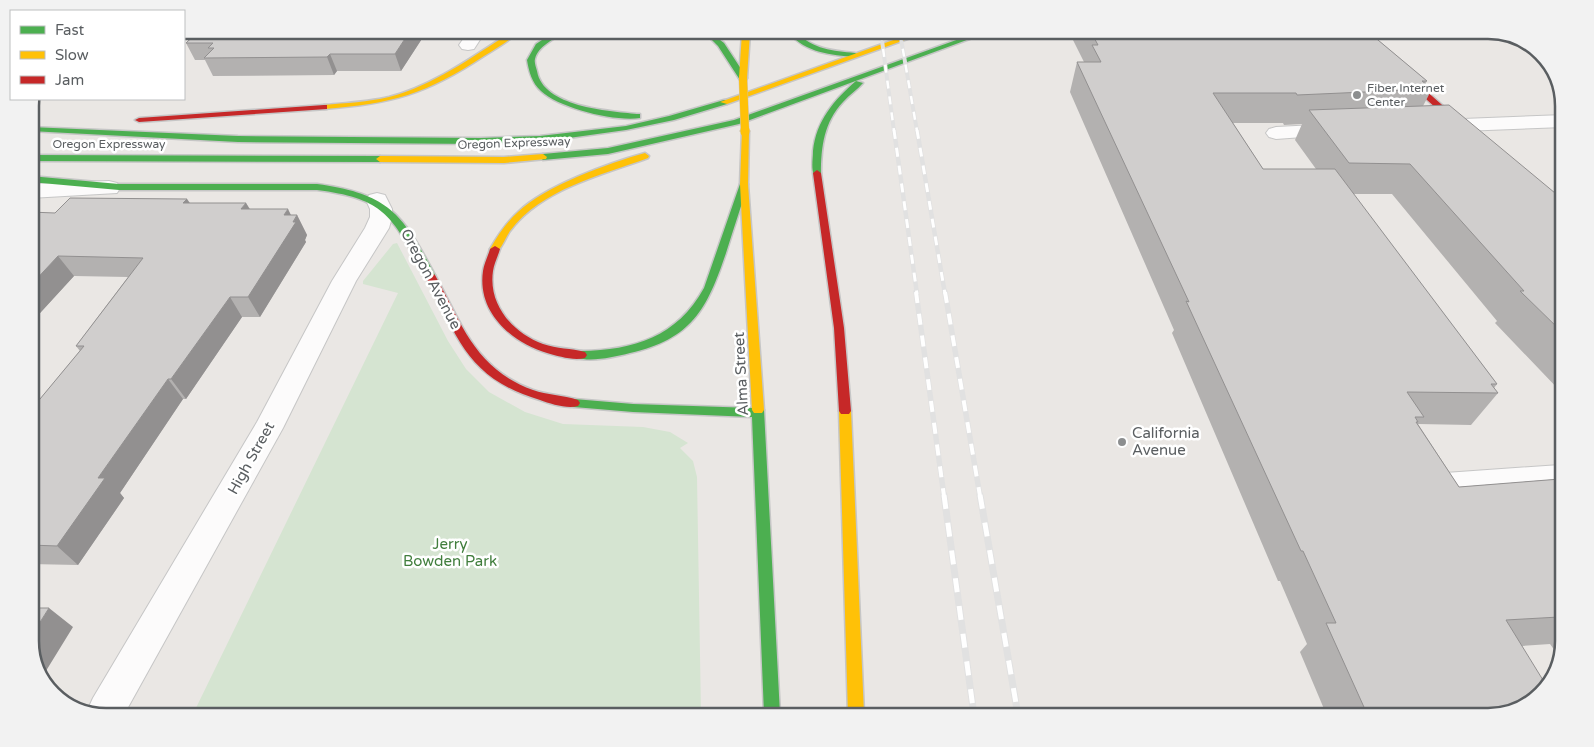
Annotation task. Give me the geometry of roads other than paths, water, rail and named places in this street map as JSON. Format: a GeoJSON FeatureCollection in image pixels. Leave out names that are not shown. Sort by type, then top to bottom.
{"type":"FeatureCollection","features":[{"type":"Feature","properties":{"kind":"main road"},"geometry":{"type":"LineString","coordinates":[[66,130],[147,119],[347,105],[393,98],[436,82],[504,39]]}},
{"type":"Feature","properties":{"kind":"main road"},"geometry":{"type":"LineString","coordinates":[[548,39],[534,52],[530,62],[532,74],[547,93],[579,108],[603,113],[671,118]]}},
{"type":"Feature","properties":{"kind":"main road"},"geometry":{"type":"LineString","coordinates":[[715,39],[744,78]]}},
{"type":"Feature","properties":{"kind":"main road","name":"Alma Street"},"geometry":{"type":"LineString","coordinates":[[746,39],[744,184],[758,413],[772,708]]}},
{"type":"Feature","properties":{"kind":"main road"},"geometry":{"type":"LineString","coordinates":[[800,39],[814,48],[826,52],[858,55]]}},
{"type":"Feature","properties":{"kind":"main road","name":"Oregon Expressway"},"geometry":{"type":"LineString","coordinates":[[39,129],[238,139],[482,141],[540,139],[593,133],[671,118],[722,103],[904,39]]}},
{"type":"Feature","properties":{"kind":"main road","name":"Oregon Expressway"},"geometry":{"type":"LineString","coordinates":[[39,158],[471,160],[538,158],[633,147],[736,122],[965,39]]}},
{"type":"Feature","properties":{"kind":"main road"},"geometry":{"type":"LineString","coordinates":[[1363,39],[1466,131]]}},
{"type":"Feature","properties":{"kind":"main road"},"geometry":{"type":"LineString","coordinates":[[856,708],[844,382],[839,328],[817,171],[817,154],[819,138],[830,109],[837,100],[858,84],[886,67]]}},
{"type":"Feature","properties":{"kind":"main road"},"geometry":{"type":"LineString","coordinates":[[736,122],[582,180],[536,203],[518,217],[502,234],[490,255],[486,276],[487,296],[497,316],[513,333],[535,346],[563,354],[593,356],[627,351],[651,344],[674,332],[692,317],[704,300],[744,184]]}},
{"type":"Feature","properties":{"kind":"main road"},"geometry":{"type":"LineString","coordinates":[[39,180],[119,187]]}},
{"type":"Feature","properties":{"kind":"main road","name":"Oregon Avenue"},"geometry":{"type":"LineString","coordinates":[[119,187],[317,187],[340,188],[360,193],[376,200],[402,224],[412,238],[464,339],[478,360],[497,378],[521,390],[550,399],[578,403],[680,411],[758,413]]}},
{"type":"Feature","properties":{"kind":"street"},"geometry":{"type":"LineString","coordinates":[[1422,127],[1466,131],[1555,122]]}},
{"type":"Feature","properties":{"kind":"street"},"geometry":{"type":"LineString","coordinates":[[1276,133],[1354,130]]}},
{"type":"Feature","properties":{"kind":"street","name":"Oregon Avenue"},"geometry":{"type":"LineString","coordinates":[[39,191],[119,187]]}},
{"type":"Feature","properties":{"kind":"street","name":"High Street"},"geometry":{"type":"LineString","coordinates":[[108,708],[268,428],[344,281],[381,217],[381,209],[376,200]]}},
{"type":"Feature","properties":{"kind":"street"},"geometry":{"type":"LineString","coordinates":[[1431,487],[1555,477]]}},
{"type":"Feature","properties":{"kind":"railway"},"geometry":{"type":"LineString","coordinates":[[882,39],[894,131]]}},
{"type":"Feature","properties":{"kind":"railway"},"geometry":{"type":"LineString","coordinates":[[901,39],[917,131]]}},
{"type":"Feature","properties":{"kind":"railway"},"geometry":{"type":"LineString","coordinates":[[894,130],[917,294]]}},
{"type":"Feature","properties":{"kind":"railway"},"geometry":{"type":"LineString","coordinates":[[917,130],[945,294]]}},
{"type":"Feature","properties":{"kind":"railway"},"geometry":{"type":"LineString","coordinates":[[916,292],[944,496]]}},
{"type":"Feature","properties":{"kind":"railway"},"geometry":{"type":"LineString","coordinates":[[945,292],[980,496]]}},
{"type":"Feature","properties":{"kind":"railway"},"geometry":{"type":"LineString","coordinates":[[944,495],[973,708]]}},
{"type":"Feature","properties":{"kind":"railway"},"geometry":{"type":"LineString","coordinates":[[980,495],[1017,708]]}},
{"type":"Feature","properties":{"kind":"place","name":"Fiber Internet Center"},"geometry":{"type":"Point","coordinates":[1357,95]}},
{"type":"Feature","properties":{"kind":"place","name":"California Avenue"},"geometry":{"type":"Point","coordinates":[1122,442]}},
{"type":"Feature","properties":{"kind":"park label","name":"Jerry Bowden Park"},"geometry":{"type":"Point","coordinates":[450,552]}}]}
